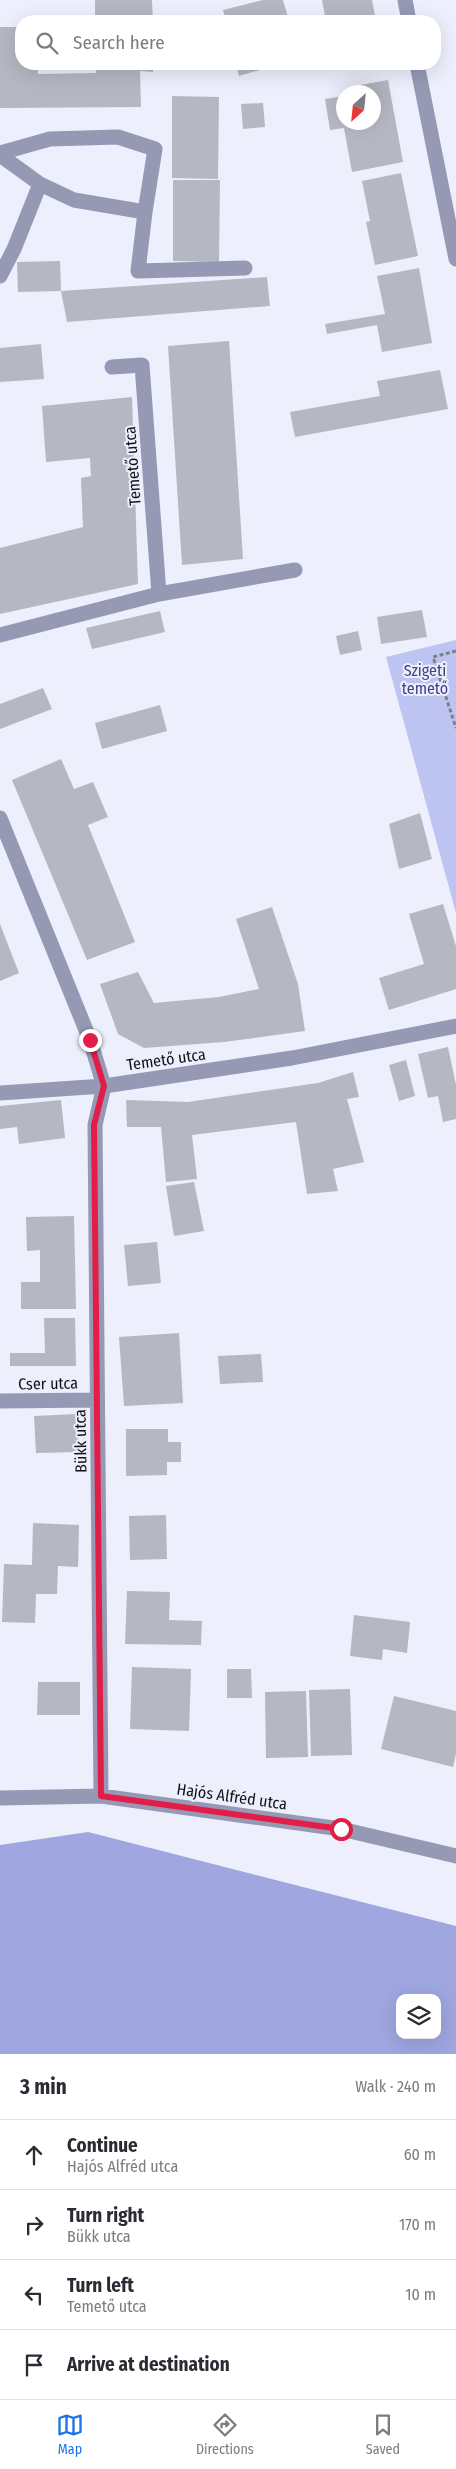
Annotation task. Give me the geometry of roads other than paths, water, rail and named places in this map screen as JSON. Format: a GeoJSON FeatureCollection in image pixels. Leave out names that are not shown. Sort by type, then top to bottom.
{"type":"FeatureCollection","features":[{"type":"Feature","properties":{"kind":"street"},"geometry":{"type":"LineString","coordinates":[[405,0],[408,15]]}},
{"type":"Feature","properties":{"kind":"street"},"geometry":{"type":"LineString","coordinates":[[418,70],[456,259]]}},
{"type":"Feature","properties":{"kind":"street"},"geometry":{"type":"LineString","coordinates":[[0,154],[50,139],[108,137],[118,137],[155,149],[138,270],[245,268]]}},
{"type":"Feature","properties":{"kind":"street"},"geometry":{"type":"LineString","coordinates":[[0,154],[40,184],[74,200],[145,212]]}},
{"type":"Feature","properties":{"kind":"street"},"geometry":{"type":"LineString","coordinates":[[0,276],[14,249],[40,184]]}},
{"type":"Feature","properties":{"kind":"street","name":"Temető utca"},"geometry":{"type":"LineString","coordinates":[[112,367],[142,365],[158,594]]}},
{"type":"Feature","properties":{"kind":"street"},"geometry":{"type":"LineString","coordinates":[[0,635],[158,594],[295,570]]}},
{"type":"Feature","properties":{"kind":"street"},"geometry":{"type":"LineString","coordinates":[[0,818],[90,1040],[104,1086]]}},
{"type":"Feature","properties":{"kind":"street","name":"Temető utca"},"geometry":{"type":"LineString","coordinates":[[0,1093],[104,1086],[292,1058],[456,1026]]}},
{"type":"Feature","properties":{"kind":"street","name":"Bükk utca"},"geometry":{"type":"LineString","coordinates":[[101,1796],[94,1125],[104,1086]]}},
{"type":"Feature","properties":{"kind":"street","name":"Cser utca"},"geometry":{"type":"LineString","coordinates":[[0,1401],[97,1400]]}},
{"type":"Feature","properties":{"kind":"street","name":"Hajós Alfréd utca"},"geometry":{"type":"LineString","coordinates":[[0,1798],[101,1796],[341,1829],[456,1856]]}},
{"type":"Feature","properties":{"kind":"park label","name":"Szigeti temető"},"geometry":{"type":"Point","coordinates":[425,679]}}]}
